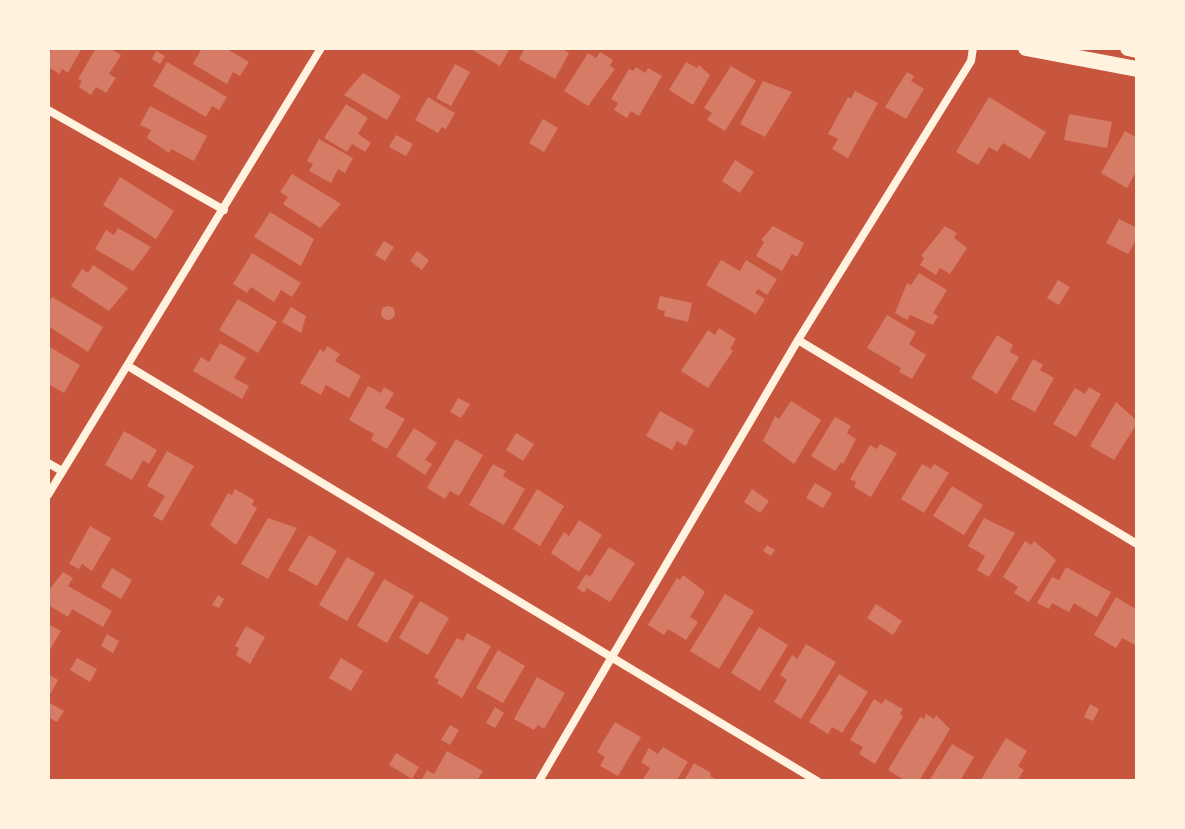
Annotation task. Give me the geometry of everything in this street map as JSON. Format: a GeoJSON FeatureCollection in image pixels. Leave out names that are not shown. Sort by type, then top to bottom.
{"type":"FeatureCollection","features":[{"type":"Feature","properties":{"kind":"main road"},"geometry":{"type":"LineString","coordinates":[[1026,48],[1137,69]]}},
{"type":"Feature","properties":{"kind":"main road"},"geometry":{"type":"LineString","coordinates":[[1128,48],[1137,50]]}},
{"type":"Feature","properties":{"kind":"street"},"geometry":{"type":"LineString","coordinates":[[48,495],[321,48]]}},
{"type":"Feature","properties":{"kind":"street"},"geometry":{"type":"LineString","coordinates":[[539,781],[798,340],[971,61],[973,48]]}},
{"type":"Feature","properties":{"kind":"street"},"geometry":{"type":"LineString","coordinates":[[48,110],[224,210]]}},
{"type":"Feature","properties":{"kind":"street"},"geometry":{"type":"LineString","coordinates":[[798,340],[1137,544]]}},
{"type":"Feature","properties":{"kind":"street"},"geometry":{"type":"LineString","coordinates":[[128,366],[817,781]]}},
{"type":"Feature","properties":{"kind":"street"},"geometry":{"type":"LineString","coordinates":[[48,463],[62,471]]}},
{"type":"Feature","properties":{"kind":"building"},"geometry":{"type":"Polygon","coordinates":[[[51,48],[82,48],[68,73],[62,69],[60,74],[48,67],[51,48]]]}},
{"type":"Feature","properties":{"kind":"building"},"geometry":{"type":"Polygon","coordinates":[[[96,48],[109,48],[121,55],[109,74],[116,78],[106,93],[96,87],[91,95],[79,87],[82,81],[78,79],[96,48]]]}},
{"type":"Feature","properties":{"kind":"building"},"geometry":{"type":"Polygon","coordinates":[[[202,48],[225,48],[249,62],[240,76],[233,72],[227,84],[193,64],[202,48]]]}},
{"type":"Feature","properties":{"kind":"building"},"geometry":{"type":"Polygon","coordinates":[[[469,48],[510,48],[500,66],[469,48]]]}},
{"type":"Feature","properties":{"kind":"building"},"geometry":{"type":"Polygon","coordinates":[[[525,48],[561,48],[569,53],[555,79],[519,59],[525,48]]]}},
{"type":"Feature","properties":{"kind":"building"},"geometry":{"type":"Polygon","coordinates":[[[156,51],[165,56],[160,64],[152,59],[156,51]]]}},
{"type":"Feature","properties":{"kind":"building"},"geometry":{"type":"Polygon","coordinates":[[[600,52],[613,60],[610,66],[615,69],[588,106],[564,91],[588,53],[596,58],[600,52]]]}},
{"type":"Feature","properties":{"kind":"building"},"geometry":{"type":"Polygon","coordinates":[[[167,62],[227,97],[219,110],[212,106],[206,117],[153,86],[167,62]]]}},
{"type":"Feature","properties":{"kind":"building"},"geometry":{"type":"Polygon","coordinates":[[[686,62],[697,68],[699,65],[710,75],[693,105],[669,90],[686,62]]]}},
{"type":"Feature","properties":{"kind":"building"},"geometry":{"type":"Polygon","coordinates":[[[455,64],[470,72],[451,106],[436,98],[455,64]]]}},
{"type":"Feature","properties":{"kind":"building"},"geometry":{"type":"Polygon","coordinates":[[[731,66],[756,81],[725,131],[707,120],[712,113],[704,108],[731,66]]]}},
{"type":"Feature","properties":{"kind":"building"},"geometry":{"type":"Polygon","coordinates":[[[636,67],[645,73],[648,68],[662,76],[639,116],[631,111],[627,118],[614,110],[618,103],[611,99],[629,69],[633,71],[636,67]]]}},
{"type":"Feature","properties":{"kind":"building"},"geometry":{"type":"Polygon","coordinates":[[[907,72],[914,76],[911,81],[924,89],[906,119],[885,107],[907,72]]]}},
{"type":"Feature","properties":{"kind":"building"},"geometry":{"type":"Polygon","coordinates":[[[363,73],[401,96],[387,120],[344,95],[363,73]]]}},
{"type":"Feature","properties":{"kind":"building"},"geometry":{"type":"Polygon","coordinates":[[[763,81],[792,92],[765,137],[740,124],[763,81]]]}},
{"type":"Feature","properties":{"kind":"building"},"geometry":{"type":"Polygon","coordinates":[[[855,91],[878,103],[848,158],[832,149],[838,139],[828,134],[848,97],[851,99],[855,91]]]}},
{"type":"Feature","properties":{"kind":"building"},"geometry":{"type":"Polygon","coordinates":[[[428,97],[455,113],[446,129],[442,127],[438,133],[415,120],[428,97]]]}},
{"type":"Feature","properties":{"kind":"building"},"geometry":{"type":"Polygon","coordinates":[[[989,97],[1046,132],[1030,159],[1003,143],[997,152],[989,147],[978,165],[956,152],[989,97]]]}},
{"type":"Feature","properties":{"kind":"building"},"geometry":{"type":"Polygon","coordinates":[[[346,104],[368,118],[358,134],[371,143],[365,152],[352,144],[347,152],[324,138],[346,104]]]}},
{"type":"Feature","properties":{"kind":"building"},"geometry":{"type":"Polygon","coordinates":[[[150,106],[207,136],[194,161],[171,149],[169,153],[147,138],[151,130],[140,125],[150,106]]]}},
{"type":"Feature","properties":{"kind":"building"},"geometry":{"type":"Polygon","coordinates":[[[1069,114],[1112,122],[1107,148],[1064,140],[1069,114]]]}},
{"type":"Feature","properties":{"kind":"building"},"geometry":{"type":"Polygon","coordinates":[[[543,119],[558,128],[544,152],[529,143],[543,119]]]}},
{"type":"Feature","properties":{"kind":"building"},"geometry":{"type":"Polygon","coordinates":[[[1125,131],[1137,138],[1137,170],[1127,188],[1101,173],[1125,131]]]}},
{"type":"Feature","properties":{"kind":"building"},"geometry":{"type":"Polygon","coordinates":[[[396,135],[413,144],[406,156],[389,147],[396,135]]]}},
{"type":"Feature","properties":{"kind":"building"},"geometry":{"type":"Polygon","coordinates":[[[319,139],[353,158],[345,173],[338,169],[331,183],[309,171],[313,164],[307,161],[319,139]]]}},
{"type":"Feature","properties":{"kind":"building"},"geometry":{"type":"Polygon","coordinates":[[[735,160],[754,172],[740,193],[722,181],[735,160]]]}},
{"type":"Feature","properties":{"kind":"building"},"geometry":{"type":"Polygon","coordinates":[[[292,174],[341,204],[320,228],[283,204],[288,197],[280,192],[292,174]]]}},
{"type":"Feature","properties":{"kind":"building"},"geometry":{"type":"Polygon","coordinates":[[[120,177],[174,211],[156,239],[103,205],[120,177]]]}},
{"type":"Feature","properties":{"kind":"building"},"geometry":{"type":"Polygon","coordinates":[[[270,212],[314,239],[301,266],[254,237],[270,212]]]}},
{"type":"Feature","properties":{"kind":"building"},"geometry":{"type":"Polygon","coordinates":[[[1119,219],[1137,228],[1137,238],[1128,254],[1106,243],[1119,219]]]}},
{"type":"Feature","properties":{"kind":"building"},"geometry":{"type":"Polygon","coordinates":[[[773,226],[804,243],[797,257],[792,254],[782,271],[756,256],[764,242],[761,240],[773,226]]]}},
{"type":"Feature","properties":{"kind":"building"},"geometry":{"type":"Polygon","coordinates":[[[945,226],[957,233],[954,238],[967,248],[950,274],[940,268],[936,275],[920,265],[924,258],[921,256],[945,226]]]}},
{"type":"Feature","properties":{"kind":"building"},"geometry":{"type":"Polygon","coordinates":[[[118,228],[151,247],[133,271],[95,249],[106,230],[114,235],[118,228]]]}},
{"type":"Feature","properties":{"kind":"building"},"geometry":{"type":"Polygon","coordinates":[[[384,241],[394,247],[385,261],[375,255],[384,241]]]}},
{"type":"Feature","properties":{"kind":"building"},"geometry":{"type":"Polygon","coordinates":[[[417,251],[429,260],[422,270],[410,261],[417,251]]]}},
{"type":"Feature","properties":{"kind":"building"},"geometry":{"type":"Polygon","coordinates":[[[252,253],[301,283],[292,297],[281,290],[274,302],[251,287],[247,293],[233,284],[252,253]]]}},
{"type":"Feature","properties":{"kind":"building"},"geometry":{"type":"Polygon","coordinates":[[[721,260],[740,271],[746,260],[777,279],[767,295],[758,289],[755,293],[765,299],[756,314],[706,285],[721,260]]]}},
{"type":"Feature","properties":{"kind":"building"},"geometry":{"type":"Polygon","coordinates":[[[93,265],[128,288],[109,311],[71,286],[82,269],[88,273],[93,265]]]}},
{"type":"Feature","properties":{"kind":"building"},"geometry":{"type":"Polygon","coordinates":[[[919,273],[947,290],[933,313],[938,316],[933,325],[910,315],[907,320],[895,313],[907,283],[911,285],[919,273]]]}},
{"type":"Feature","properties":{"kind":"building"},"geometry":{"type":"Polygon","coordinates":[[[1058,280],[1070,287],[1059,305],[1047,298],[1058,280]]]}},
{"type":"Feature","properties":{"kind":"building"},"geometry":{"type":"Polygon","coordinates":[[[660,296],[692,303],[688,322],[664,316],[665,311],[657,309],[660,296]]]}},
{"type":"Feature","properties":{"kind":"building"},"geometry":{"type":"Polygon","coordinates":[[[52,297],[103,327],[88,352],[48,326],[48,304],[52,297]]]}},
{"type":"Feature","properties":{"kind":"building"},"geometry":{"type":"Polygon","coordinates":[[[238,299],[277,322],[258,353],[219,330],[238,299]]]}},
{"type":"Feature","properties":{"kind":"building"},"geometry":{"type":"Polygon","coordinates":[[[388,306],[395,313],[388,320],[381,313],[388,306]]]}},
{"type":"Feature","properties":{"kind":"building"},"geometry":{"type":"Polygon","coordinates":[[[291,307],[306,316],[301,333],[282,322],[291,307]]]}},
{"type":"Feature","properties":{"kind":"building"},"geometry":{"type":"Polygon","coordinates":[[[887,315],[916,332],[909,344],[926,355],[912,379],[899,372],[901,368],[867,348],[887,315]]]}},
{"type":"Feature","properties":{"kind":"building"},"geometry":{"type":"Polygon","coordinates":[[[719,328],[736,339],[730,349],[733,351],[708,388],[681,371],[708,330],[715,335],[719,328]]]}},
{"type":"Feature","properties":{"kind":"building"},"geometry":{"type":"Polygon","coordinates":[[[997,335],[1013,345],[1010,352],[1019,357],[997,394],[971,378],[997,335]]]}},
{"type":"Feature","properties":{"kind":"building"},"geometry":{"type":"Polygon","coordinates":[[[220,343],[246,358],[234,378],[249,386],[242,399],[193,371],[201,357],[209,362],[220,343]]]}},
{"type":"Feature","properties":{"kind":"building"},"geometry":{"type":"Polygon","coordinates":[[[48,346],[80,365],[64,393],[48,384],[48,346]]]}},
{"type":"Feature","properties":{"kind":"building"},"geometry":{"type":"Polygon","coordinates":[[[327,346],[340,354],[335,361],[361,376],[349,398],[326,385],[321,395],[300,383],[320,349],[324,352],[327,346]]]}},
{"type":"Feature","properties":{"kind":"building"},"geometry":{"type":"Polygon","coordinates":[[[1033,359],[1043,365],[1040,370],[1054,378],[1035,412],[1011,399],[1033,359]]]}},
{"type":"Feature","properties":{"kind":"building"},"geometry":{"type":"Polygon","coordinates":[[[368,386],[381,393],[384,387],[394,393],[385,408],[405,419],[387,449],[371,440],[374,434],[349,420],[368,386]]]}},
{"type":"Feature","properties":{"kind":"building"},"geometry":{"type":"Polygon","coordinates":[[[1089,387],[1101,394],[1076,437],[1053,424],[1075,388],[1085,394],[1089,387]]]}},
{"type":"Feature","properties":{"kind":"building"},"geometry":{"type":"Polygon","coordinates":[[[458,398],[470,404],[461,418],[450,412],[458,398]]]}},
{"type":"Feature","properties":{"kind":"building"},"geometry":{"type":"Polygon","coordinates":[[[791,401],[821,420],[794,464],[763,441],[775,416],[779,419],[791,401]]]}},
{"type":"Feature","properties":{"kind":"building"},"geometry":{"type":"Polygon","coordinates":[[[1116,402],[1135,419],[1136,425],[1114,460],[1090,446],[1116,402]]]}},
{"type":"Feature","properties":{"kind":"building"},"geometry":{"type":"Polygon","coordinates":[[[660,411],[694,430],[686,446],[677,441],[672,450],[646,436],[660,411]]]}},
{"type":"Feature","properties":{"kind":"building"},"geometry":{"type":"Polygon","coordinates":[[[835,417],[851,426],[847,433],[856,439],[843,464],[841,462],[835,471],[811,456],[835,417]]]}},
{"type":"Feature","properties":{"kind":"building"},"geometry":{"type":"Polygon","coordinates":[[[414,428],[437,443],[425,460],[432,464],[425,475],[396,456],[414,428]]]}},
{"type":"Feature","properties":{"kind":"building"},"geometry":{"type":"Polygon","coordinates":[[[124,431],[157,450],[149,464],[143,460],[132,480],[105,465],[124,431]]]}},
{"type":"Feature","properties":{"kind":"building"},"geometry":{"type":"Polygon","coordinates":[[[516,433],[534,444],[523,461],[506,450],[516,433]]]}},
{"type":"Feature","properties":{"kind":"building"},"geometry":{"type":"Polygon","coordinates":[[[456,439],[483,455],[459,496],[450,491],[445,499],[427,488],[456,439]]]}},
{"type":"Feature","properties":{"kind":"building"},"geometry":{"type":"Polygon","coordinates":[[[880,444],[897,453],[871,497],[854,487],[856,482],[850,479],[870,445],[877,449],[880,444]]]}},
{"type":"Feature","properties":{"kind":"building"},"geometry":{"type":"Polygon","coordinates":[[[167,451],[194,466],[162,521],[153,516],[165,496],[147,486],[167,451]]]}},
{"type":"Feature","properties":{"kind":"building"},"geometry":{"type":"Polygon","coordinates":[[[493,464],[506,471],[503,476],[525,489],[504,525],[469,505],[493,464]]]}},
{"type":"Feature","properties":{"kind":"building"},"geometry":{"type":"Polygon","coordinates":[[[922,464],[931,469],[934,464],[949,473],[924,513],[901,499],[922,464]]]}},
{"type":"Feature","properties":{"kind":"building"},"geometry":{"type":"Polygon","coordinates":[[[815,483],[832,493],[823,508],[806,498],[815,483]]]}},
{"type":"Feature","properties":{"kind":"building"},"geometry":{"type":"Polygon","coordinates":[[[952,486],[983,505],[964,535],[933,516],[952,486]]]}},
{"type":"Feature","properties":{"kind":"building"},"geometry":{"type":"Polygon","coordinates":[[[235,489],[254,500],[252,505],[257,508],[236,545],[210,525],[228,493],[232,495],[235,489]]]}},
{"type":"Feature","properties":{"kind":"building"},"geometry":{"type":"Polygon","coordinates":[[[537,489],[564,506],[540,546],[513,529],[537,489]]]}},
{"type":"Feature","properties":{"kind":"building"},"geometry":{"type":"Polygon","coordinates":[[[752,489],[769,501],[760,513],[744,502],[752,489]]]}},
{"type":"Feature","properties":{"kind":"building"},"geometry":{"type":"Polygon","coordinates":[[[268,518],[297,528],[268,579],[241,564],[268,518]]]}},
{"type":"Feature","properties":{"kind":"building"},"geometry":{"type":"Polygon","coordinates":[[[984,518],[1015,533],[989,577],[977,570],[985,556],[968,546],[984,518]]]}},
{"type":"Feature","properties":{"kind":"building"},"geometry":{"type":"Polygon","coordinates":[[[579,520],[602,535],[579,572],[551,553],[564,532],[569,536],[579,520]]]}},
{"type":"Feature","properties":{"kind":"building"},"geometry":{"type":"Polygon","coordinates":[[[90,526],[111,538],[92,571],[82,564],[79,569],[69,564],[90,526]]]}},
{"type":"Feature","properties":{"kind":"building"},"geometry":{"type":"Polygon","coordinates":[[[309,535],[337,551],[317,586],[288,570],[309,535]]]}},
{"type":"Feature","properties":{"kind":"building"},"geometry":{"type":"Polygon","coordinates":[[[1025,541],[1031,545],[1034,541],[1056,560],[1029,602],[1014,593],[1018,587],[1003,577],[1025,541]]]}},
{"type":"Feature","properties":{"kind":"building"},"geometry":{"type":"Polygon","coordinates":[[[767,545],[775,550],[771,556],[763,551],[767,545]]]}},
{"type":"Feature","properties":{"kind":"building"},"geometry":{"type":"Polygon","coordinates":[[[609,547],[635,563],[610,602],[587,588],[584,593],[577,588],[586,574],[590,577],[609,547]]]}},
{"type":"Feature","properties":{"kind":"building"},"geometry":{"type":"Polygon","coordinates":[[[347,557],[375,573],[347,621],[319,605],[347,557]]]}},
{"type":"Feature","properties":{"kind":"building"},"geometry":{"type":"Polygon","coordinates":[[[1066,567],[1111,592],[1097,617],[1074,603],[1069,612],[1052,603],[1049,609],[1037,603],[1052,577],[1059,580],[1066,567]]]}},
{"type":"Feature","properties":{"kind":"building"},"geometry":{"type":"Polygon","coordinates":[[[112,568],[132,580],[121,599],[101,587],[112,568]]]}},
{"type":"Feature","properties":{"kind":"building"},"geometry":{"type":"Polygon","coordinates":[[[63,572],[73,578],[68,586],[112,611],[103,627],[72,609],[68,617],[48,605],[50,589],[63,572]]]}},
{"type":"Feature","properties":{"kind":"building"},"geometry":{"type":"Polygon","coordinates":[[[683,575],[705,592],[690,617],[698,622],[686,640],[668,629],[664,635],[648,625],[677,578],[680,580],[683,575]]]}},
{"type":"Feature","properties":{"kind":"building"},"geometry":{"type":"Polygon","coordinates":[[[384,579],[414,596],[387,643],[357,626],[384,579]]]}},
{"type":"Feature","properties":{"kind":"building"},"geometry":{"type":"Polygon","coordinates":[[[725,594],[754,611],[719,669],[690,651],[725,594]]]}},
{"type":"Feature","properties":{"kind":"building"},"geometry":{"type":"Polygon","coordinates":[[[218,595],[224,599],[219,608],[212,605],[218,595]]]}},
{"type":"Feature","properties":{"kind":"building"},"geometry":{"type":"Polygon","coordinates":[[[1116,597],[1137,610],[1137,646],[1122,638],[1116,648],[1094,635],[1116,597]]]}},
{"type":"Feature","properties":{"kind":"building"},"geometry":{"type":"Polygon","coordinates":[[[420,601],[449,618],[428,655],[399,638],[420,601]]]}},
{"type":"Feature","properties":{"kind":"building"},"geometry":{"type":"Polygon","coordinates":[[[876,604],[902,621],[893,635],[867,618],[876,604]]]}},
{"type":"Feature","properties":{"kind":"building"},"geometry":{"type":"Polygon","coordinates":[[[48,624],[61,631],[48,653],[48,624]]]}},
{"type":"Feature","properties":{"kind":"building"},"geometry":{"type":"Polygon","coordinates":[[[246,626],[265,637],[250,664],[236,655],[239,648],[235,646],[246,626]]]}},
{"type":"Feature","properties":{"kind":"building"},"geometry":{"type":"Polygon","coordinates":[[[759,627],[788,645],[760,691],[731,673],[759,627]]]}},
{"type":"Feature","properties":{"kind":"building"},"geometry":{"type":"Polygon","coordinates":[[[467,633],[491,646],[462,698],[437,683],[439,680],[434,677],[457,638],[463,641],[467,633]]]}},
{"type":"Feature","properties":{"kind":"building"},"geometry":{"type":"Polygon","coordinates":[[[107,634],[119,641],[113,653],[101,646],[107,634]]]}},
{"type":"Feature","properties":{"kind":"building"},"geometry":{"type":"Polygon","coordinates":[[[806,644],[836,662],[801,719],[774,702],[787,680],[780,675],[792,655],[797,659],[806,644]]]}},
{"type":"Feature","properties":{"kind":"building"},"geometry":{"type":"Polygon","coordinates":[[[498,650],[525,666],[503,703],[476,688],[498,650]]]}},
{"type":"Feature","properties":{"kind":"building"},"geometry":{"type":"Polygon","coordinates":[[[77,658],[97,669],[90,682],[70,670],[77,658]]]}},
{"type":"Feature","properties":{"kind":"building"},"geometry":{"type":"Polygon","coordinates":[[[341,658],[363,671],[351,691],[329,678],[341,658]]]}},
{"type":"Feature","properties":{"kind":"building"},"geometry":{"type":"Polygon","coordinates":[[[48,674],[58,680],[48,698],[48,674]]]}},
{"type":"Feature","properties":{"kind":"building"},"geometry":{"type":"Polygon","coordinates":[[[839,674],[868,692],[842,733],[832,727],[828,734],[809,722],[839,674]]]}},
{"type":"Feature","properties":{"kind":"building"},"geometry":{"type":"Polygon","coordinates":[[[537,677],[565,693],[544,729],[538,725],[534,730],[514,719],[537,677]]]}},
{"type":"Feature","properties":{"kind":"building"},"geometry":{"type":"Polygon","coordinates":[[[874,699],[882,704],[885,699],[903,709],[900,714],[903,716],[875,764],[859,754],[863,747],[850,740],[874,699]]]}},
{"type":"Feature","properties":{"kind":"building"},"geometry":{"type":"Polygon","coordinates":[[[48,702],[64,711],[57,722],[48,717],[48,702]]]}},
{"type":"Feature","properties":{"kind":"building"},"geometry":{"type":"Polygon","coordinates":[[[1090,704],[1099,709],[1093,721],[1084,717],[1090,704]]]}},
{"type":"Feature","properties":{"kind":"building"},"geometry":{"type":"Polygon","coordinates":[[[495,707],[504,713],[495,728],[486,723],[495,707]]]}},
{"type":"Feature","properties":{"kind":"building"},"geometry":{"type":"Polygon","coordinates":[[[926,714],[934,719],[936,715],[950,729],[919,781],[906,781],[888,770],[920,717],[924,719],[926,714]]]}},
{"type":"Feature","properties":{"kind":"building"},"geometry":{"type":"Polygon","coordinates":[[[615,722],[641,737],[618,776],[600,766],[605,757],[597,752],[615,722]]]}},
{"type":"Feature","properties":{"kind":"building"},"geometry":{"type":"Polygon","coordinates":[[[450,725],[459,730],[450,745],[441,740],[450,725]]]}},
{"type":"Feature","properties":{"kind":"building"},"geometry":{"type":"Polygon","coordinates":[[[1006,738],[1027,751],[1018,766],[1024,770],[1017,781],[980,781],[1006,738]]]}},
{"type":"Feature","properties":{"kind":"building"},"geometry":{"type":"Polygon","coordinates":[[[952,744],[974,757],[960,781],[929,781],[952,744]]]}},
{"type":"Feature","properties":{"kind":"building"},"geometry":{"type":"Polygon","coordinates":[[[663,747],[688,762],[676,781],[642,781],[650,768],[641,762],[649,748],[658,754],[663,747]]]}},
{"type":"Feature","properties":{"kind":"building"},"geometry":{"type":"Polygon","coordinates":[[[447,751],[483,771],[477,781],[421,781],[427,770],[434,774],[447,751]]]}},
{"type":"Feature","properties":{"kind":"building"},"geometry":{"type":"Polygon","coordinates":[[[396,753],[419,767],[412,779],[389,765],[396,753]]]}},
{"type":"Feature","properties":{"kind":"building"},"geometry":{"type":"Polygon","coordinates":[[[694,763],[711,773],[710,776],[719,781],[684,781],[694,763]]]}}]}
